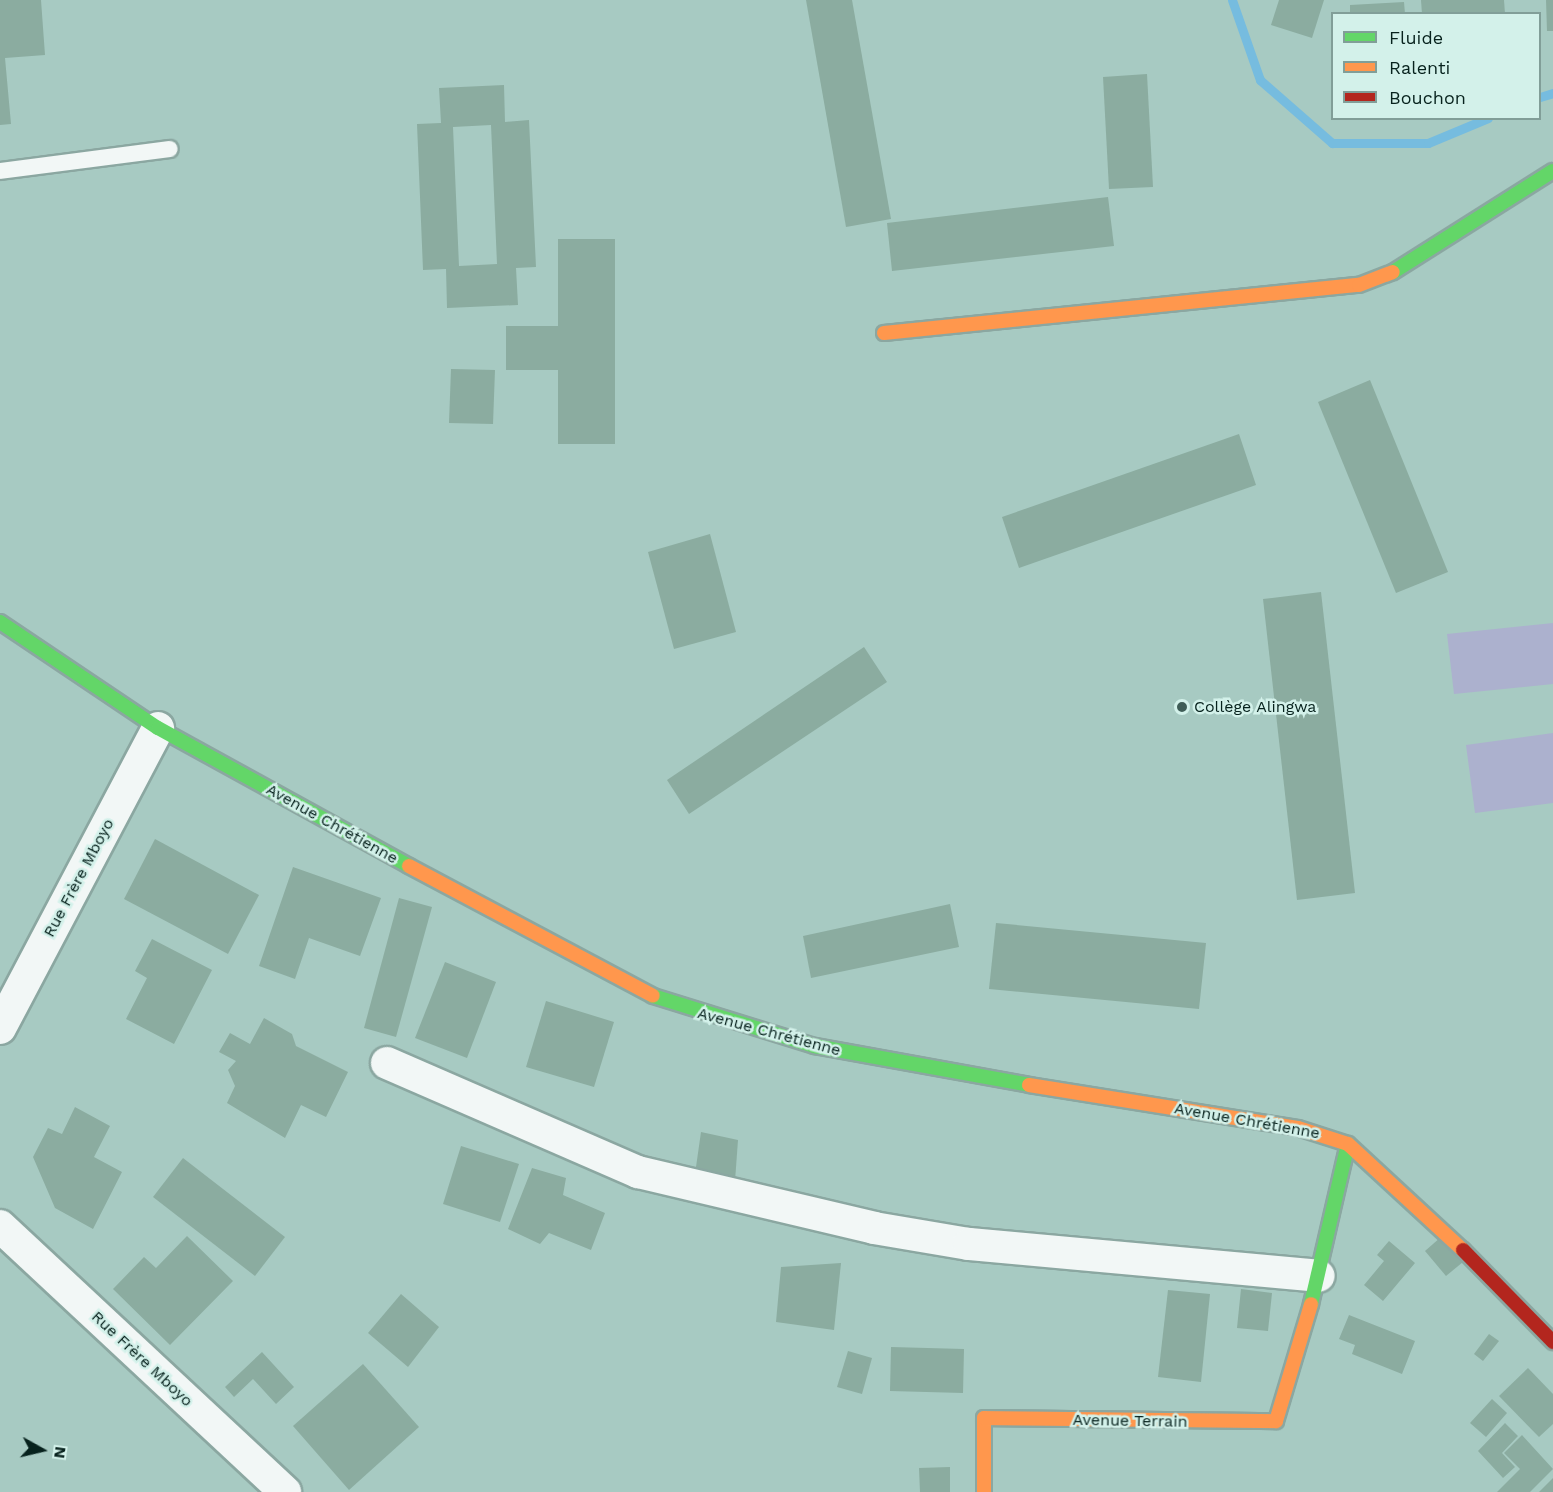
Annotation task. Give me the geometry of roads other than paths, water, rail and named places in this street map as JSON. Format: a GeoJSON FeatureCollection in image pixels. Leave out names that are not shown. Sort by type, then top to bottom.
{"type":"FeatureCollection","features":[{"type":"Feature","properties":{"kind":"street"},"geometry":{"type":"LineString","coordinates":[[884,333],[1359,285],[1406,267],[1553,171]]}},
{"type":"Feature","properties":{"kind":"street","name":"Avenue Chrétienne"},"geometry":{"type":"LineString","coordinates":[[0,622],[158,728],[617,980],[669,1003],[815,1046],[924,1068],[1298,1128],[1348,1144],[1471,1257],[1553,1342]]}},
{"type":"Feature","properties":{"kind":"street","name":"Rue Frère Mboyo"},"geometry":{"type":"LineString","coordinates":[[0,1028],[158,728]]}},
{"type":"Feature","properties":{"kind":"street"},"geometry":{"type":"LineString","coordinates":[[387,1063],[638,1172],[874,1228],[969,1244],[1319,1276],[1348,1144]]}},
{"type":"Feature","properties":{"kind":"street","name":"Rue Frère Mboyo"},"geometry":{"type":"LineString","coordinates":[[0,1226],[285,1492]]}},
{"type":"Feature","properties":{"kind":"street","name":"Avenue Terrain"},"geometry":{"type":"LineString","coordinates":[[984,1492],[984,1418],[1276,1421],[1319,1276]]}},
{"type":"Feature","properties":{"kind":"lane"},"geometry":{"type":"LineString","coordinates":[[0,171],[170,149]]}},
{"type":"Feature","properties":{"kind":"waterway"},"geometry":{"type":"LineString","coordinates":[[1232,0],[1260,80],[1332,143],[1428,143],[1483,120]]}},
{"type":"Feature","properties":{"kind":"waterway"},"geometry":{"type":"LineString","coordinates":[[1541,97],[1553,93]]}},
{"type":"Feature","properties":{"kind":"place","name":"Collège Alingwa"},"geometry":{"type":"Point","coordinates":[1182,707]}}]}
